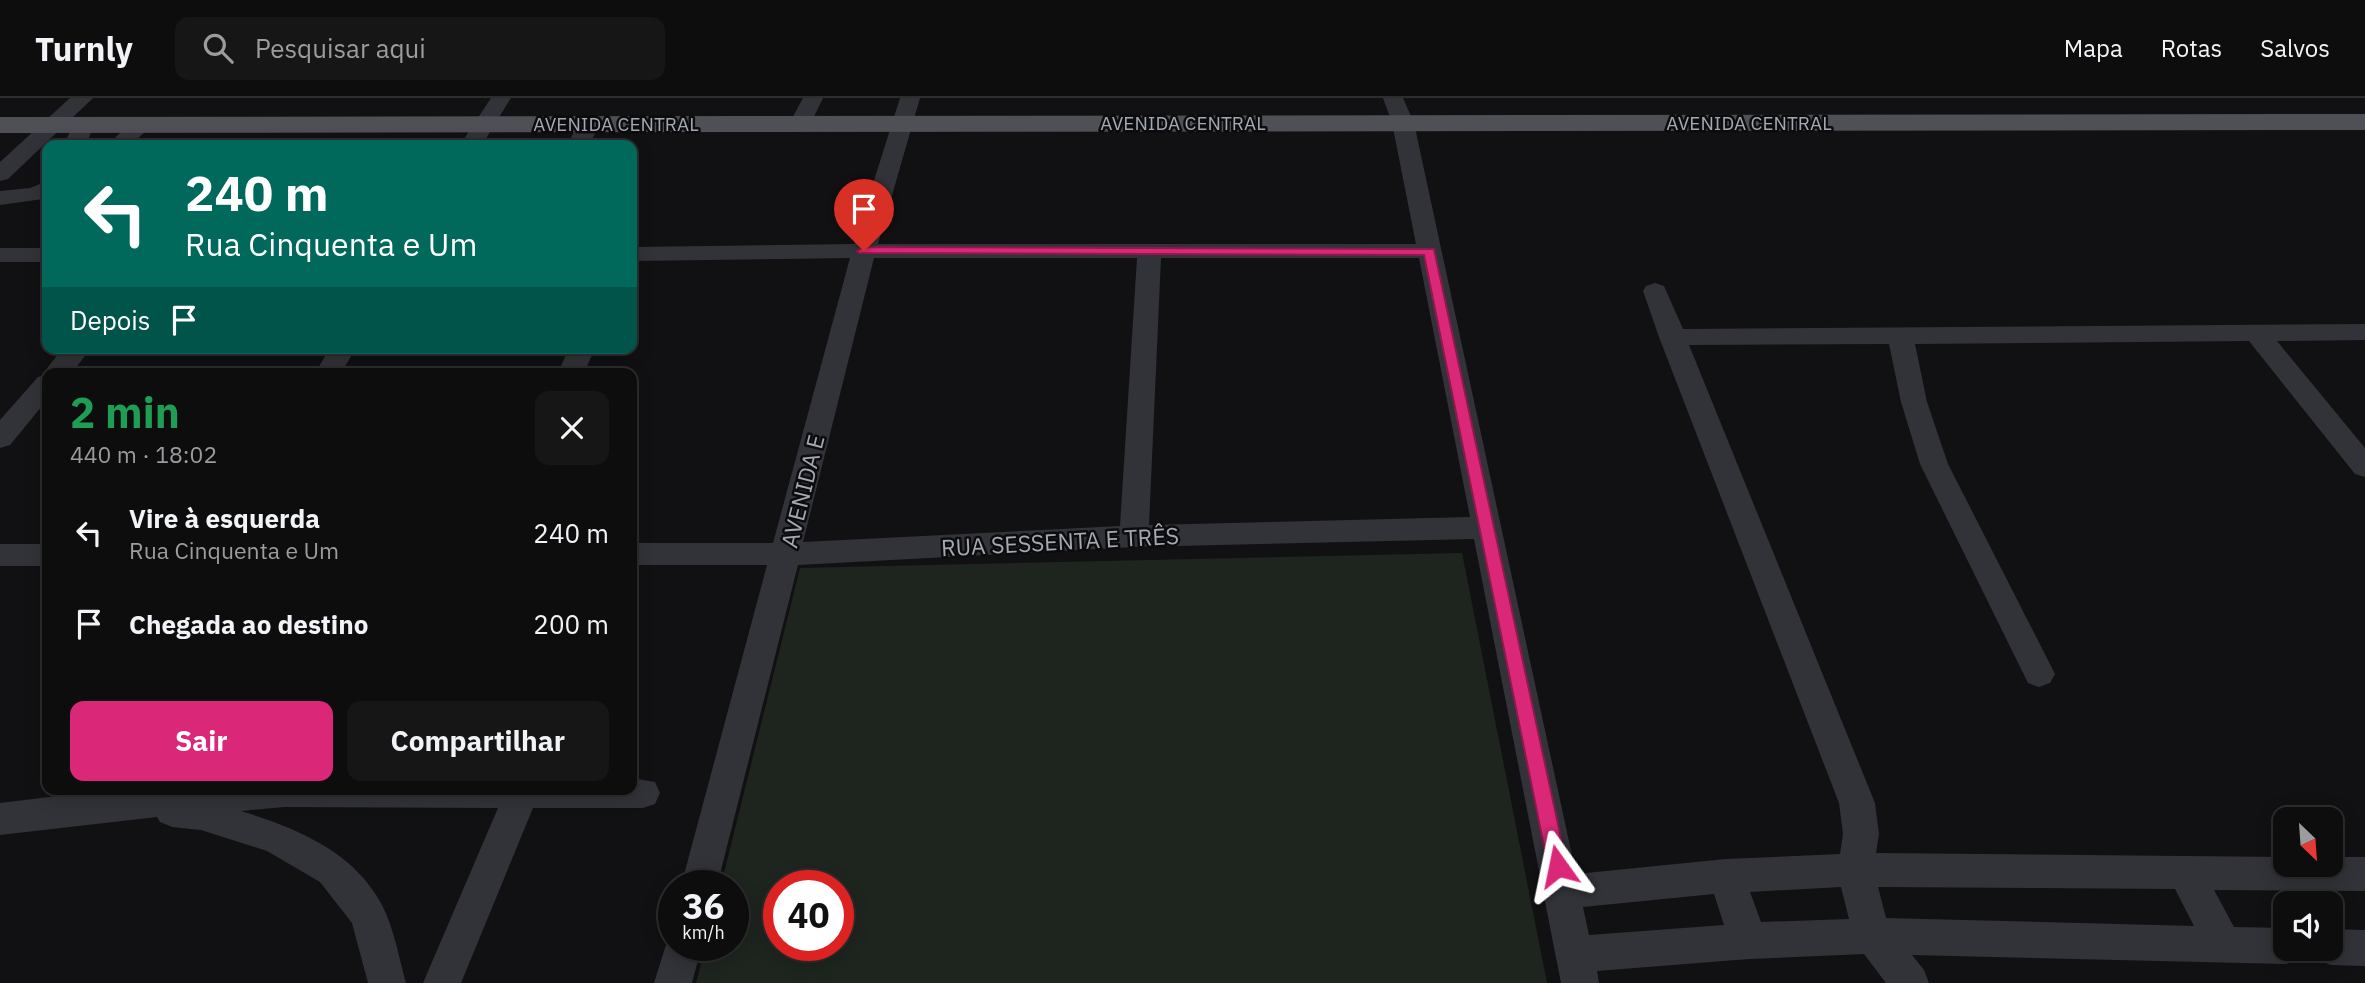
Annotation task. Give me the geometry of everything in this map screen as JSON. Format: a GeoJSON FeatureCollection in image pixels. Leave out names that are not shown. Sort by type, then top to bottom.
{"type":"FeatureCollection","features":[{"type":"Feature","properties":{"kind":"main road","name":"AVENIDA CENTRAL"},"geometry":{"type":"LineString","coordinates":[[474,98],[522,98]]}},
{"type":"Feature","properties":{"kind":"main road"},"geometry":{"type":"LineString","coordinates":[[1888,98],[1903,123]]}},
{"type":"Feature","properties":{"kind":"main road"},"geometry":{"type":"LineString","coordinates":[[2318,98],[2354,122]]}},
{"type":"Feature","properties":{"kind":"main road","name":"AVENIDA CENTRAL"},"geometry":{"type":"LineString","coordinates":[[81,117],[110,99]]}},
{"type":"Feature","properties":{"kind":"main road","name":"AVENIDA CENTRAL"},"geometry":{"type":"LineString","coordinates":[[0,125],[47,111],[141,125],[478,135],[583,135],[800,124],[905,111],[1398,111],[1903,123],[2354,122]]}},
{"type":"Feature","properties":{"kind":"street"},"geometry":{"type":"LineString","coordinates":[[478,135],[501,98]]}},
{"type":"Feature","properties":{"kind":"street"},"geometry":{"type":"LineString","coordinates":[[800,124],[813,98]]}},
{"type":"Feature","properties":{"kind":"street"},"geometry":{"type":"LineString","coordinates":[[0,174],[47,111]]}},
{"type":"Feature","properties":{"kind":"street","name":"AVENIDA E"},"geometry":{"type":"LineString","coordinates":[[703,870],[864,251],[905,111]]}},
{"type":"Feature","properties":{"kind":"street"},"geometry":{"type":"LineString","coordinates":[[1398,111],[1488,528],[1577,968],[1749,941],[1873,936],[2273,946]]}},
{"type":"Feature","properties":{"kind":"street"},"geometry":{"type":"LineString","coordinates":[[124,140],[141,125]]}},
{"type":"Feature","properties":{"kind":"street"},"geometry":{"type":"LineString","coordinates":[[0,198],[35,194],[42,190]]}},
{"type":"Feature","properties":{"kind":"street"},"geometry":{"type":"LineString","coordinates":[[637,254],[1430,251]]}},
{"type":"Feature","properties":{"kind":"street"},"geometry":{"type":"LineString","coordinates":[[1134,536],[1149,252]]}},
{"type":"Feature","properties":{"kind":"street"},"geometry":{"type":"LineString","coordinates":[[0,255],[42,255]]}},
{"type":"Feature","properties":{"kind":"street"},"geometry":{"type":"LineString","coordinates":[[1655,291],[1857,803],[1861,834],[1856,870],[1873,936],[1910,983]]}},
{"type":"Feature","properties":{"kind":"street"},"geometry":{"type":"LineString","coordinates":[[2255,331],[2365,467]]}},
{"type":"Feature","properties":{"kind":"street"},"geometry":{"type":"LineString","coordinates":[[2320,332],[2365,354]]}},
{"type":"Feature","properties":{"kind":"street"},"geometry":{"type":"LineString","coordinates":[[1672,337],[2365,332]]}},
{"type":"Feature","properties":{"kind":"street"},"geometry":{"type":"LineString","coordinates":[[1900,336],[1914,402],[1934,464],[2039,674]]}},
{"type":"Feature","properties":{"kind":"street"},"geometry":{"type":"LineString","coordinates":[[61,368],[73,354]]}},
{"type":"Feature","properties":{"kind":"street"},"geometry":{"type":"LineString","coordinates":[[0,438],[42,389]]}},
{"type":"Feature","properties":{"kind":"street","name":"RUA SESSENTA E TRÊS"},"geometry":{"type":"LineString","coordinates":[[637,554],[787,554],[1134,536],[1488,528]]}},
{"type":"Feature","properties":{"kind":"street"},"geometry":{"type":"LineString","coordinates":[[0,555],[42,555]]}},
{"type":"Feature","properties":{"kind":"street"},"geometry":{"type":"LineString","coordinates":[[637,793],[643,793]]}},
{"type":"Feature","properties":{"kind":"street"},"geometry":{"type":"LineString","coordinates":[[0,819],[122,804],[244,795]]}},
{"type":"Feature","properties":{"kind":"street"},"geometry":{"type":"LineString","coordinates":[[442,983],[521,795]]}},
{"type":"Feature","properties":{"kind":"street"},"geometry":{"type":"LineString","coordinates":[[122,804],[201,814],[277,838],[333,870],[368,915],[387,983]]}},
{"type":"Feature","properties":{"kind":"street"},"geometry":{"type":"LineString","coordinates":[[1563,892],[1726,876],[1856,870],[2365,874]]}},
{"type":"Feature","properties":{"kind":"street"},"geometry":{"type":"LineString","coordinates":[[2186,873],[2224,945]]}},
{"type":"Feature","properties":{"kind":"street"},"geometry":{"type":"LineString","coordinates":[[1726,876],[1749,941]]}},
{"type":"Feature","properties":{"kind":"street"},"geometry":{"type":"LineString","coordinates":[[2343,947],[2365,948]]}},
{"type":"Feature","properties":{"kind":"street"},"geometry":{"type":"LineString","coordinates":[[673,983],[679,961]]}},
{"type":"Feature","properties":{"kind":"shaded area"},"geometry":{"type":"Polygon","coordinates":[[[1462,553],[1547,983],[696,983],[702,961],[749,961],[749,870],[725,870],[800,568],[1462,553]]]}},
{"type":"Feature","properties":{"kind":"route"},"geometry":{"type":"LineString","coordinates":[[864,251],[1430,251],[1558,866]]}}]}
